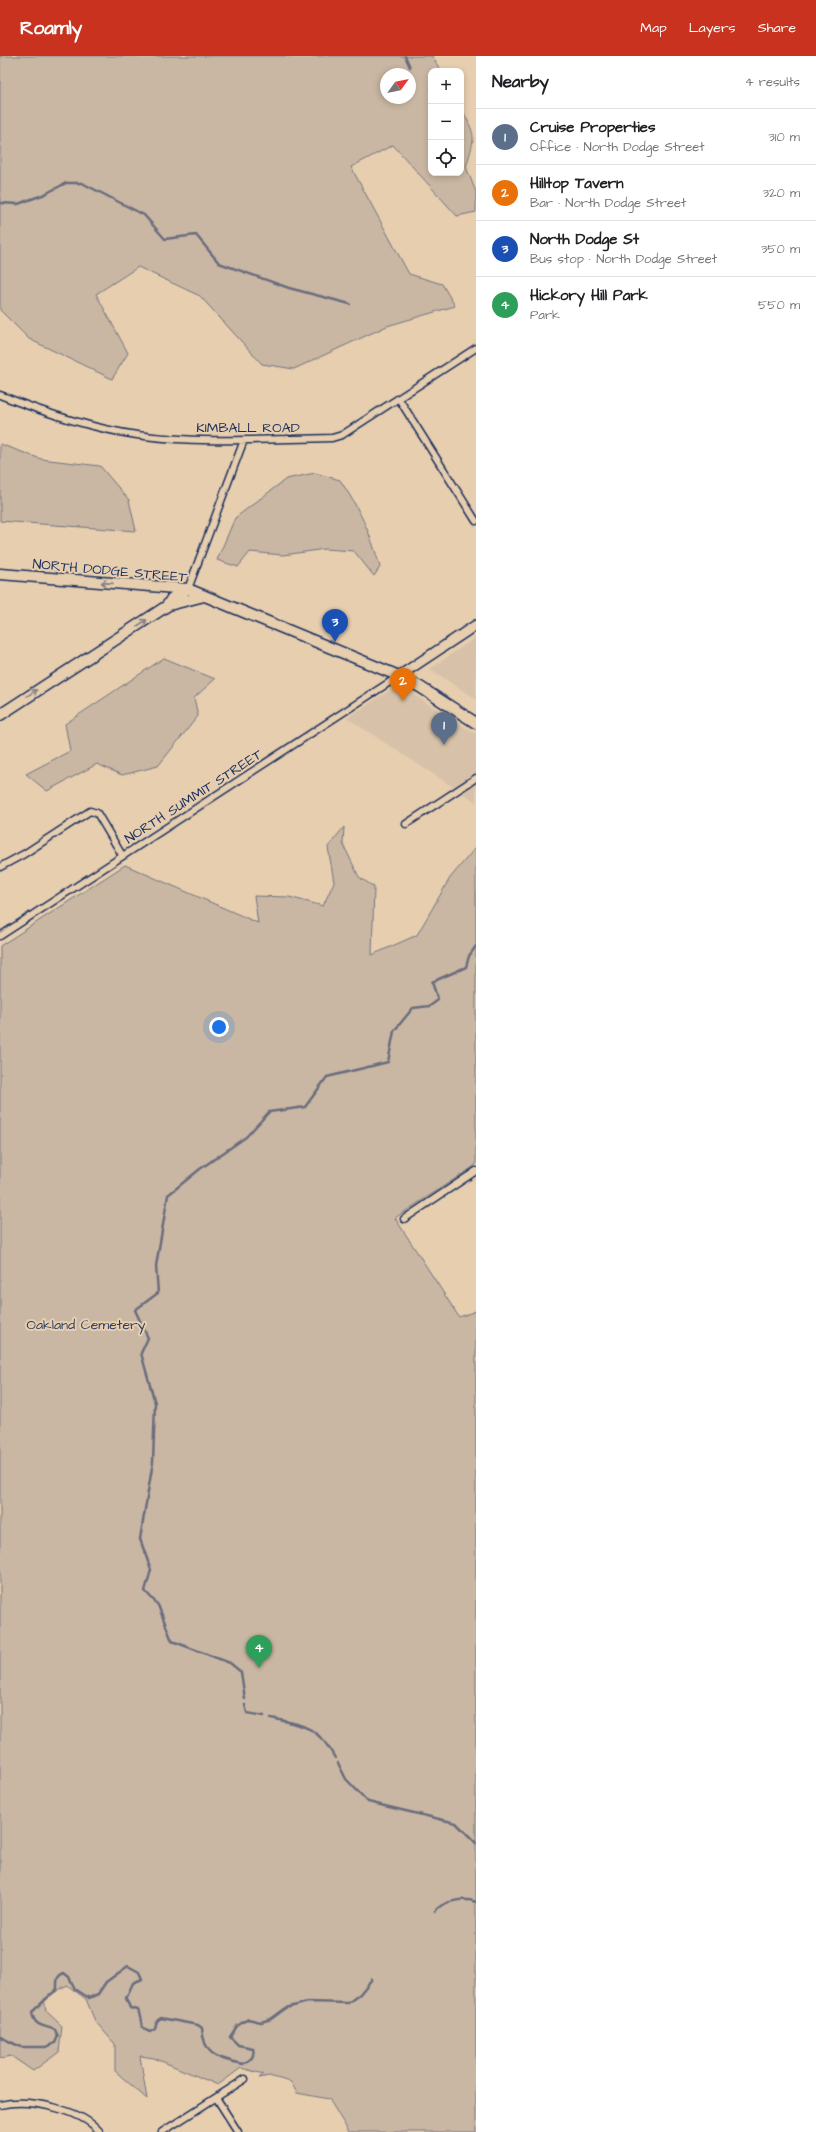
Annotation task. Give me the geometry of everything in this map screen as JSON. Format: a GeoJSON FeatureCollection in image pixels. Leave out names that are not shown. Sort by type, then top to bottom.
{"type":"FeatureCollection","features":[{"type":"Feature","properties":{"kind":"main road","name":"NORTH DODGE STREET"},"geometry":{"type":"LineString","coordinates":[[0,574],[188,589],[399,676],[420,687],[476,722]]}},
{"type":"Feature","properties":{"kind":"main road"},"geometry":{"type":"LineString","coordinates":[[155,586],[164,594],[167,606]]}},
{"type":"Feature","properties":{"kind":"main road"},"geometry":{"type":"LineString","coordinates":[[167,606],[172,598],[188,589]]}},
{"type":"Feature","properties":{"kind":"main road"},"geometry":{"type":"LineString","coordinates":[[0,715],[167,606],[204,596]]}},
{"type":"Feature","properties":{"kind":"street","name":"KIMBALL ROAD"},"geometry":{"type":"LineString","coordinates":[[0,395],[61,418],[118,432],[161,438],[244,440],[335,438],[399,399],[476,348]]}},
{"type":"Feature","properties":{"kind":"street"},"geometry":{"type":"LineString","coordinates":[[399,399],[476,521]]}},
{"type":"Feature","properties":{"kind":"street"},"geometry":{"type":"LineString","coordinates":[[188,589],[244,440]]}},
{"type":"Feature","properties":{"kind":"street"},"geometry":{"type":"LineString","coordinates":[[399,676],[476,625]]}},
{"type":"Feature","properties":{"kind":"street","name":"NORTH SUMMIT STREET"},"geometry":{"type":"LineString","coordinates":[[0,936],[399,676]]}},
{"type":"Feature","properties":{"kind":"street"},"geometry":{"type":"LineString","coordinates":[[406,824],[476,778]]}},
{"type":"Feature","properties":{"kind":"street"},"geometry":{"type":"LineString","coordinates":[[0,867],[24,854],[90,811],[97,813],[122,856]]}},
{"type":"Feature","properties":{"kind":"street"},"geometry":{"type":"LineString","coordinates":[[404,1219],[476,1171]]}},
{"type":"Feature","properties":{"kind":"street"},"geometry":{"type":"LineString","coordinates":[[162,2132],[217,2099],[245,2079]]}},
{"type":"Feature","properties":{"kind":"street"},"geometry":{"type":"LineString","coordinates":[[217,2099],[238,2132]]}},
{"type":"Feature","properties":{"kind":"street"},"geometry":{"type":"LineString","coordinates":[[0,2105],[29,2103],[80,2115],[88,2120],[100,2132]]}},
{"type":"Feature","properties":{"kind":"shaded area"},"geometry":{"type":"Polygon","coordinates":[[[476,637],[476,699],[430,669],[476,637]]]}},
{"type":"Feature","properties":{"kind":"shaded area"},"geometry":{"type":"Polygon","coordinates":[[[398,685],[476,734],[476,802],[347,718],[398,685]]]}},
{"type":"Feature","properties":{"kind":"green space"},"geometry":{"type":"Polygon","coordinates":[[[0,56],[432,56],[439,68],[428,68],[428,176],[464,176],[464,113],[470,125],[473,136],[472,148],[466,167],[476,192],[476,212],[457,216],[393,145],[351,167],[409,274],[442,284],[455,306],[387,326],[294,369],[262,364],[200,296],[138,267],[96,294],[128,353],[112,379],[29,339],[0,310],[0,56]]]}},
{"type":"Feature","properties":{"kind":"green space"},"geometry":{"type":"Polygon","coordinates":[[[0,444],[41,459],[100,466],[129,500],[136,531],[0,521],[0,444]]]}},
{"type":"Feature","properties":{"kind":"green space"},"geometry":{"type":"Polygon","coordinates":[[[315,473],[340,480],[353,501],[364,522],[380,567],[374,576],[354,551],[325,549],[283,555],[250,552],[238,567],[217,560],[235,518],[286,479],[315,473]]]}},
{"type":"Feature","properties":{"kind":"green space"},"geometry":{"type":"Polygon","coordinates":[[[164,658],[215,679],[194,698],[198,716],[158,766],[122,775],[97,764],[47,791],[26,774],[70,751],[65,724],[164,658]]]}},
{"type":"Feature","properties":{"kind":"green space","name":"Oakland Cemetery"},"geometry":{"type":"Polygon","coordinates":[[[344,827],[343,844],[359,877],[374,887],[372,955],[417,935],[450,878],[476,847],[476,1165],[395,1218],[459,1317],[476,1311],[476,2132],[349,2132],[329,2099],[297,2093],[291,2082],[269,2076],[259,2078],[264,2074],[241,2068],[218,2085],[154,2058],[140,2056],[147,2099],[115,2071],[115,2044],[95,2021],[86,1999],[67,1985],[44,1999],[46,2011],[62,2026],[59,2052],[33,2071],[11,2056],[0,2058],[0,946],[125,865],[258,923],[254,896],[289,897],[323,906],[334,882],[328,847],[344,827]]]}},
{"type":"Feature","properties":{"kind":"waterway"},"geometry":{"type":"LineString","coordinates":[[405,56],[410,67]]}},
{"type":"Feature","properties":{"kind":"waterway"},"geometry":{"type":"LineString","coordinates":[[0,203],[18,204],[45,194],[66,183],[82,183],[144,215],[165,239],[196,235],[219,263],[289,288],[350,304]]}},
{"type":"Feature","properties":{"kind":"waterway"},"geometry":{"type":"LineString","coordinates":[[245,1699],[241,1672],[230,1663],[172,1641],[158,1605],[145,1591],[151,1570],[140,1539],[153,1462],[155,1403],[141,1353],[148,1338],[135,1310],[158,1293],[156,1266],[168,1195],[200,1169],[246,1137],[269,1112],[305,1107],[327,1077],[388,1062],[394,1031],[413,1008],[430,1006],[438,1000],[432,982],[466,967],[469,956],[476,946]]}},
{"type":"Feature","properties":{"kind":"waterway"},"geometry":{"type":"LineString","coordinates":[[245,1705],[247,1713],[264,1716]]}},
{"type":"Feature","properties":{"kind":"waterway"},"geometry":{"type":"LineString","coordinates":[[271,1718],[301,1725],[316,1733],[329,1747],[335,1758]]}},
{"type":"Feature","properties":{"kind":"waterway"},"geometry":{"type":"LineString","coordinates":[[338,1763],[346,1779],[368,1802],[456,1823],[476,1843]]}},
{"type":"Feature","properties":{"kind":"waterway"},"geometry":{"type":"LineString","coordinates":[[435,1911],[448,1902],[460,1900],[476,1902]]}},
{"type":"Feature","properties":{"kind":"waterway"},"geometry":{"type":"LineString","coordinates":[[0,2037],[21,2047],[46,2047],[55,2043],[58,2036],[55,2030],[37,2023],[32,2012],[57,1989],[58,1979],[60,1976],[64,1973],[69,1977],[75,1989],[89,1998],[98,1994],[106,1982],[128,1966],[139,1972],[142,1979],[133,1983],[126,1998],[130,2008],[138,2010],[142,2026],[146,2031],[150,2032],[155,2029],[157,2021],[161,2018],[198,2025],[202,2028],[203,2038],[209,2051],[220,2058],[243,2064],[250,2060],[253,2056],[253,2048],[238,2045],[230,2037],[237,2026],[248,2019],[261,2022],[271,2019],[286,2008],[308,2002],[348,2003],[360,1994],[372,1979]]}},
{"type":"Feature","properties":{"kind":"place","name":"North Dodge St"},"geometry":{"type":"Point","coordinates":[335,642]}},
{"type":"Feature","properties":{"kind":"place","name":"Hilltop Tavern"},"geometry":{"type":"Point","coordinates":[403,701]}},
{"type":"Feature","properties":{"kind":"place","name":"Cruise Properties"},"geometry":{"type":"Point","coordinates":[444,745]}},
{"type":"Feature","properties":{"kind":"place","name":"Hickory Hill Park"},"geometry":{"type":"Point","coordinates":[259,1668]}}]}
